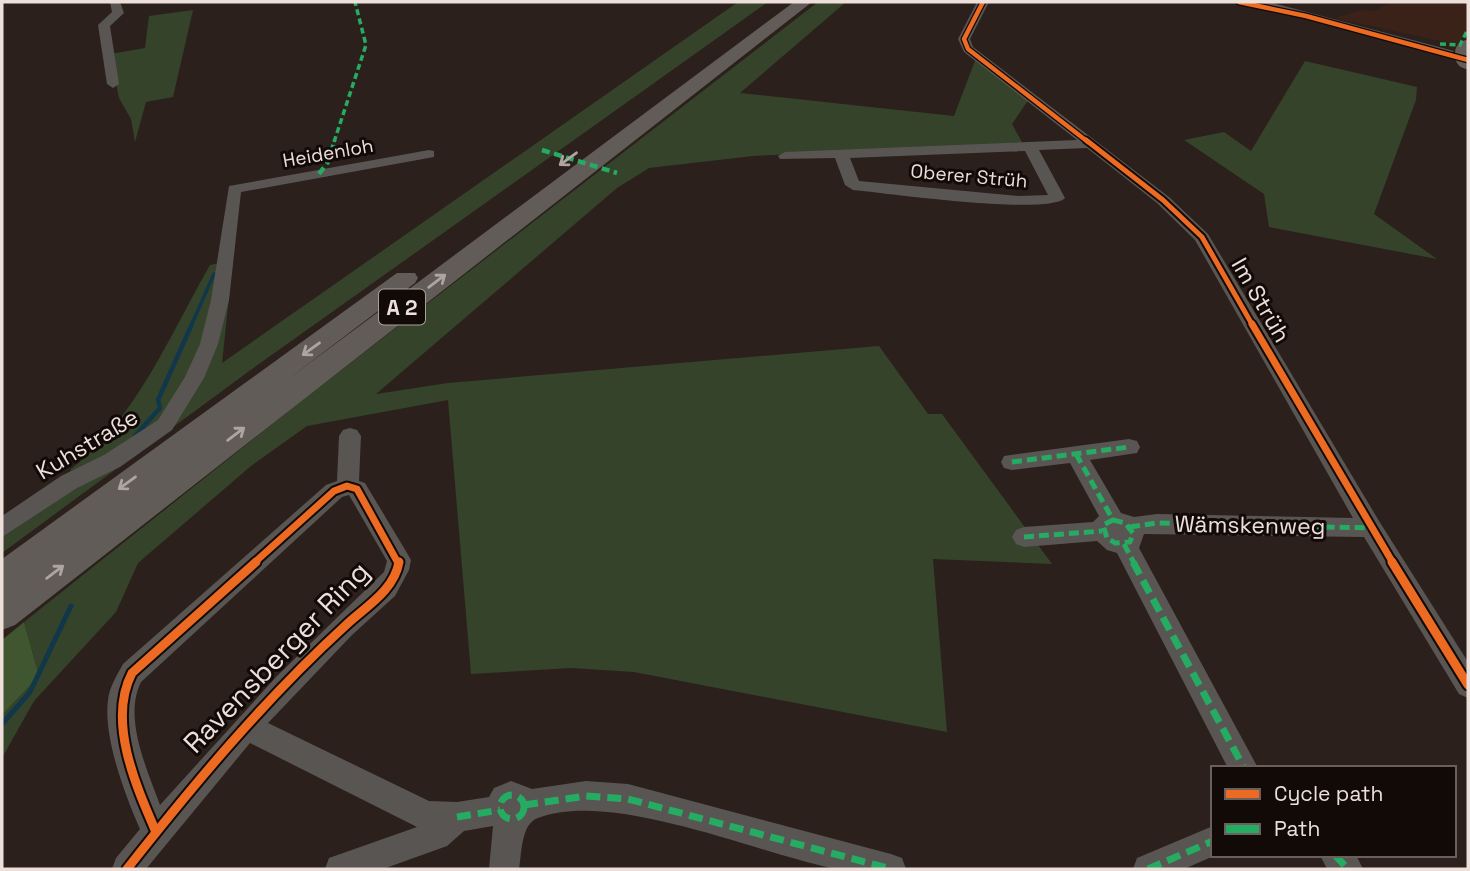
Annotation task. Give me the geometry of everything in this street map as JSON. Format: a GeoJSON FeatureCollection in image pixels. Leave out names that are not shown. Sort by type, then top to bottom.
{"type":"FeatureCollection","features":[{"type":"Feature","properties":{"kind":"highway","name":"A 2"},"geometry":{"type":"LineString","coordinates":[[2,578],[783,2]]}},
{"type":"Feature","properties":{"kind":"highway","name":"A 2"},"geometry":{"type":"LineString","coordinates":[[2,614],[804,2]]}},
{"type":"Feature","properties":{"kind":"street"},"geometry":{"type":"LineString","coordinates":[[113,84],[104,25],[118,13],[115,2]]}},
{"type":"Feature","properties":{"kind":"street","name":"Im Strüh"},"geometry":{"type":"LineString","coordinates":[[983,2],[964,43],[1163,200],[1202,237],[1371,528],[1468,685]]}},
{"type":"Feature","properties":{"kind":"street"},"geometry":{"type":"LineString","coordinates":[[1257,2],[1467,55]]}},
{"type":"Feature","properties":{"kind":"street","name":"Oberer Strüh"},"geometry":{"type":"LineString","coordinates":[[785,156],[1091,144]]}},
{"type":"Feature","properties":{"kind":"street","name":"Oberer Strüh"},"geometry":{"type":"LineString","coordinates":[[841,154],[853,185],[1019,201],[1057,198],[1030,147]]}},
{"type":"Feature","properties":{"kind":"street","name":"Heidenloh"},"geometry":{"type":"LineString","coordinates":[[234,189],[429,154]]}},
{"type":"Feature","properties":{"kind":"street","name":"Kuhstraße"},"geometry":{"type":"LineString","coordinates":[[2,528],[46,497],[113,461],[165,425],[194,378],[209,344],[220,300],[234,189]]}},
{"type":"Feature","properties":{"kind":"street"},"geometry":{"type":"LineString","coordinates":[[156,832],[144,807],[122,712],[122,696],[132,673],[334,491],[347,485],[351,465],[350,436]]}},
{"type":"Feature","properties":{"kind":"street"},"geometry":{"type":"LineString","coordinates":[[1012,462],[1129,447]]}},
{"type":"Feature","properties":{"kind":"street"},"geometry":{"type":"LineString","coordinates":[[1076,454],[1243,766]]}},
{"type":"Feature","properties":{"kind":"street","name":"Ravensberger Ring"},"geometry":{"type":"LineString","coordinates":[[127,869],[247,727],[327,643],[396,577],[399,560],[357,489],[347,485]]}},
{"type":"Feature","properties":{"kind":"street","name":"Wämskenweg"},"geometry":{"type":"LineString","coordinates":[[1024,537],[1117,530],[1157,523],[1371,528]]}},
{"type":"Feature","properties":{"kind":"street"},"geometry":{"type":"LineString","coordinates":[[247,727],[427,816],[457,817],[512,812],[586,796],[628,799],[891,869]]}},
{"type":"Feature","properties":{"kind":"street"},"geometry":{"type":"LineString","coordinates":[[504,869],[512,812]]}},
{"type":"Feature","properties":{"kind":"street"},"geometry":{"type":"LineString","coordinates":[[340,869],[436,835],[457,817]]}},
{"type":"Feature","properties":{"kind":"street"},"geometry":{"type":"LineString","coordinates":[[1148,869],[1211,842]]}},
{"type":"Feature","properties":{"kind":"shaded area"},"geometry":{"type":"Polygon","coordinates":[[[1391,2],[1468,2],[1468,25],[1459,45],[1334,18],[1362,10],[1374,11],[1391,2]]]}},
{"type":"Feature","properties":{"kind":"green space"},"geometry":{"type":"Polygon","coordinates":[[[738,2],[768,2],[252,369],[2,553],[2,532],[68,485],[71,469],[114,427],[149,375],[210,265],[233,260],[222,363],[738,2]]]}},
{"type":"Feature","properties":{"kind":"green space"},"geometry":{"type":"Polygon","coordinates":[[[818,2],[846,2],[740,93],[954,116],[976,58],[1029,99],[1012,124],[1023,144],[753,156],[649,168],[617,188],[376,394],[448,383],[879,346],[928,414],[942,414],[1052,564],[933,559],[947,732],[634,672],[571,668],[471,674],[448,400],[307,426],[251,466],[138,563],[116,612],[34,701],[2,758],[2,715],[39,676],[24,622],[300,402],[818,2]]]}},
{"type":"Feature","properties":{"kind":"green space"},"geometry":{"type":"Polygon","coordinates":[[[193,10],[173,97],[146,102],[135,142],[131,119],[119,98],[110,54],[145,48],[149,16],[193,10]]]}},
{"type":"Feature","properties":{"kind":"green space"},"geometry":{"type":"Polygon","coordinates":[[[1305,61],[1417,87],[1416,100],[1374,214],[1437,259],[1269,227],[1264,194],[1184,140],[1224,132],[1251,151],[1305,61]]]}},
{"type":"Feature","properties":{"kind":"green space"},"geometry":{"type":"Polygon","coordinates":[[[24,622],[39,676],[2,715],[2,640],[24,622]]]}},
{"type":"Feature","properties":{"kind":"waterway"},"geometry":{"type":"LineString","coordinates":[[191,326],[214,274]]}},
{"type":"Feature","properties":{"kind":"waterway"},"geometry":{"type":"LineString","coordinates":[[135,436],[160,408],[158,400],[192,324]]}},
{"type":"Feature","properties":{"kind":"waterway"},"geometry":{"type":"LineString","coordinates":[[2,724],[30,692],[71,606]]}},
{"type":"Feature","properties":{"kind":"marked path"},"geometry":{"type":"LineString","coordinates":[[319,174],[328,162],[366,45],[355,2]]}},
{"type":"Feature","properties":{"kind":"marked path"},"geometry":{"type":"LineString","coordinates":[[1440,44],[1460,45],[1468,29]]}},
{"type":"Feature","properties":{"kind":"marked path"},"geometry":{"type":"LineString","coordinates":[[542,150],[617,173]]}},
{"type":"Feature","properties":{"kind":"marked path"},"geometry":{"type":"LineString","coordinates":[[1012,462],[1129,447]]}},
{"type":"Feature","properties":{"kind":"marked path"},"geometry":{"type":"LineString","coordinates":[[1076,454],[1113,520]]}},
{"type":"Feature","properties":{"kind":"marked path"},"geometry":{"type":"LineString","coordinates":[[1113,520],[1125,523],[1133,533],[1130,542],[1115,543],[1107,538],[1103,525],[1113,520]]}},
{"type":"Feature","properties":{"kind":"marked path"},"geometry":{"type":"LineString","coordinates":[[1130,527],[1157,523],[1371,528]]}},
{"type":"Feature","properties":{"kind":"marked path"},"geometry":{"type":"LineString","coordinates":[[1024,537],[1102,531]]}},
{"type":"Feature","properties":{"kind":"marked path"},"geometry":{"type":"LineString","coordinates":[[1124,544],[1243,766]]}},
{"type":"Feature","properties":{"kind":"marked path"},"geometry":{"type":"LineString","coordinates":[[512,795],[523,802],[524,807],[517,818],[512,819],[501,812],[500,807],[507,796],[512,795]]}},
{"type":"Feature","properties":{"kind":"marked path"},"geometry":{"type":"LineString","coordinates":[[524,805],[586,796],[628,799],[891,869]]}},
{"type":"Feature","properties":{"kind":"marked path"},"geometry":{"type":"LineString","coordinates":[[457,817],[500,810]]}},
{"type":"Feature","properties":{"kind":"marked path"},"geometry":{"type":"LineString","coordinates":[[1148,869],[1211,842]]}},
{"type":"Feature","properties":{"kind":"marked path"},"geometry":{"type":"LineString","coordinates":[[1337,857],[1348,869]]}},
{"type":"Feature","properties":{"kind":"cycle path"},"geometry":{"type":"LineString","coordinates":[[983,2],[964,39],[968,49],[1163,200],[1202,237],[1371,528],[1468,685]]}},
{"type":"Feature","properties":{"kind":"cycle path"},"geometry":{"type":"LineString","coordinates":[[1239,2],[1306,16],[1468,60]]}},
{"type":"Feature","properties":{"kind":"cycle path"},"geometry":{"type":"LineString","coordinates":[[127,869],[258,714],[314,655],[378,597],[393,579],[399,560],[357,489],[347,486],[334,491],[132,673],[122,696],[124,732],[133,769],[156,832]]}}]}
